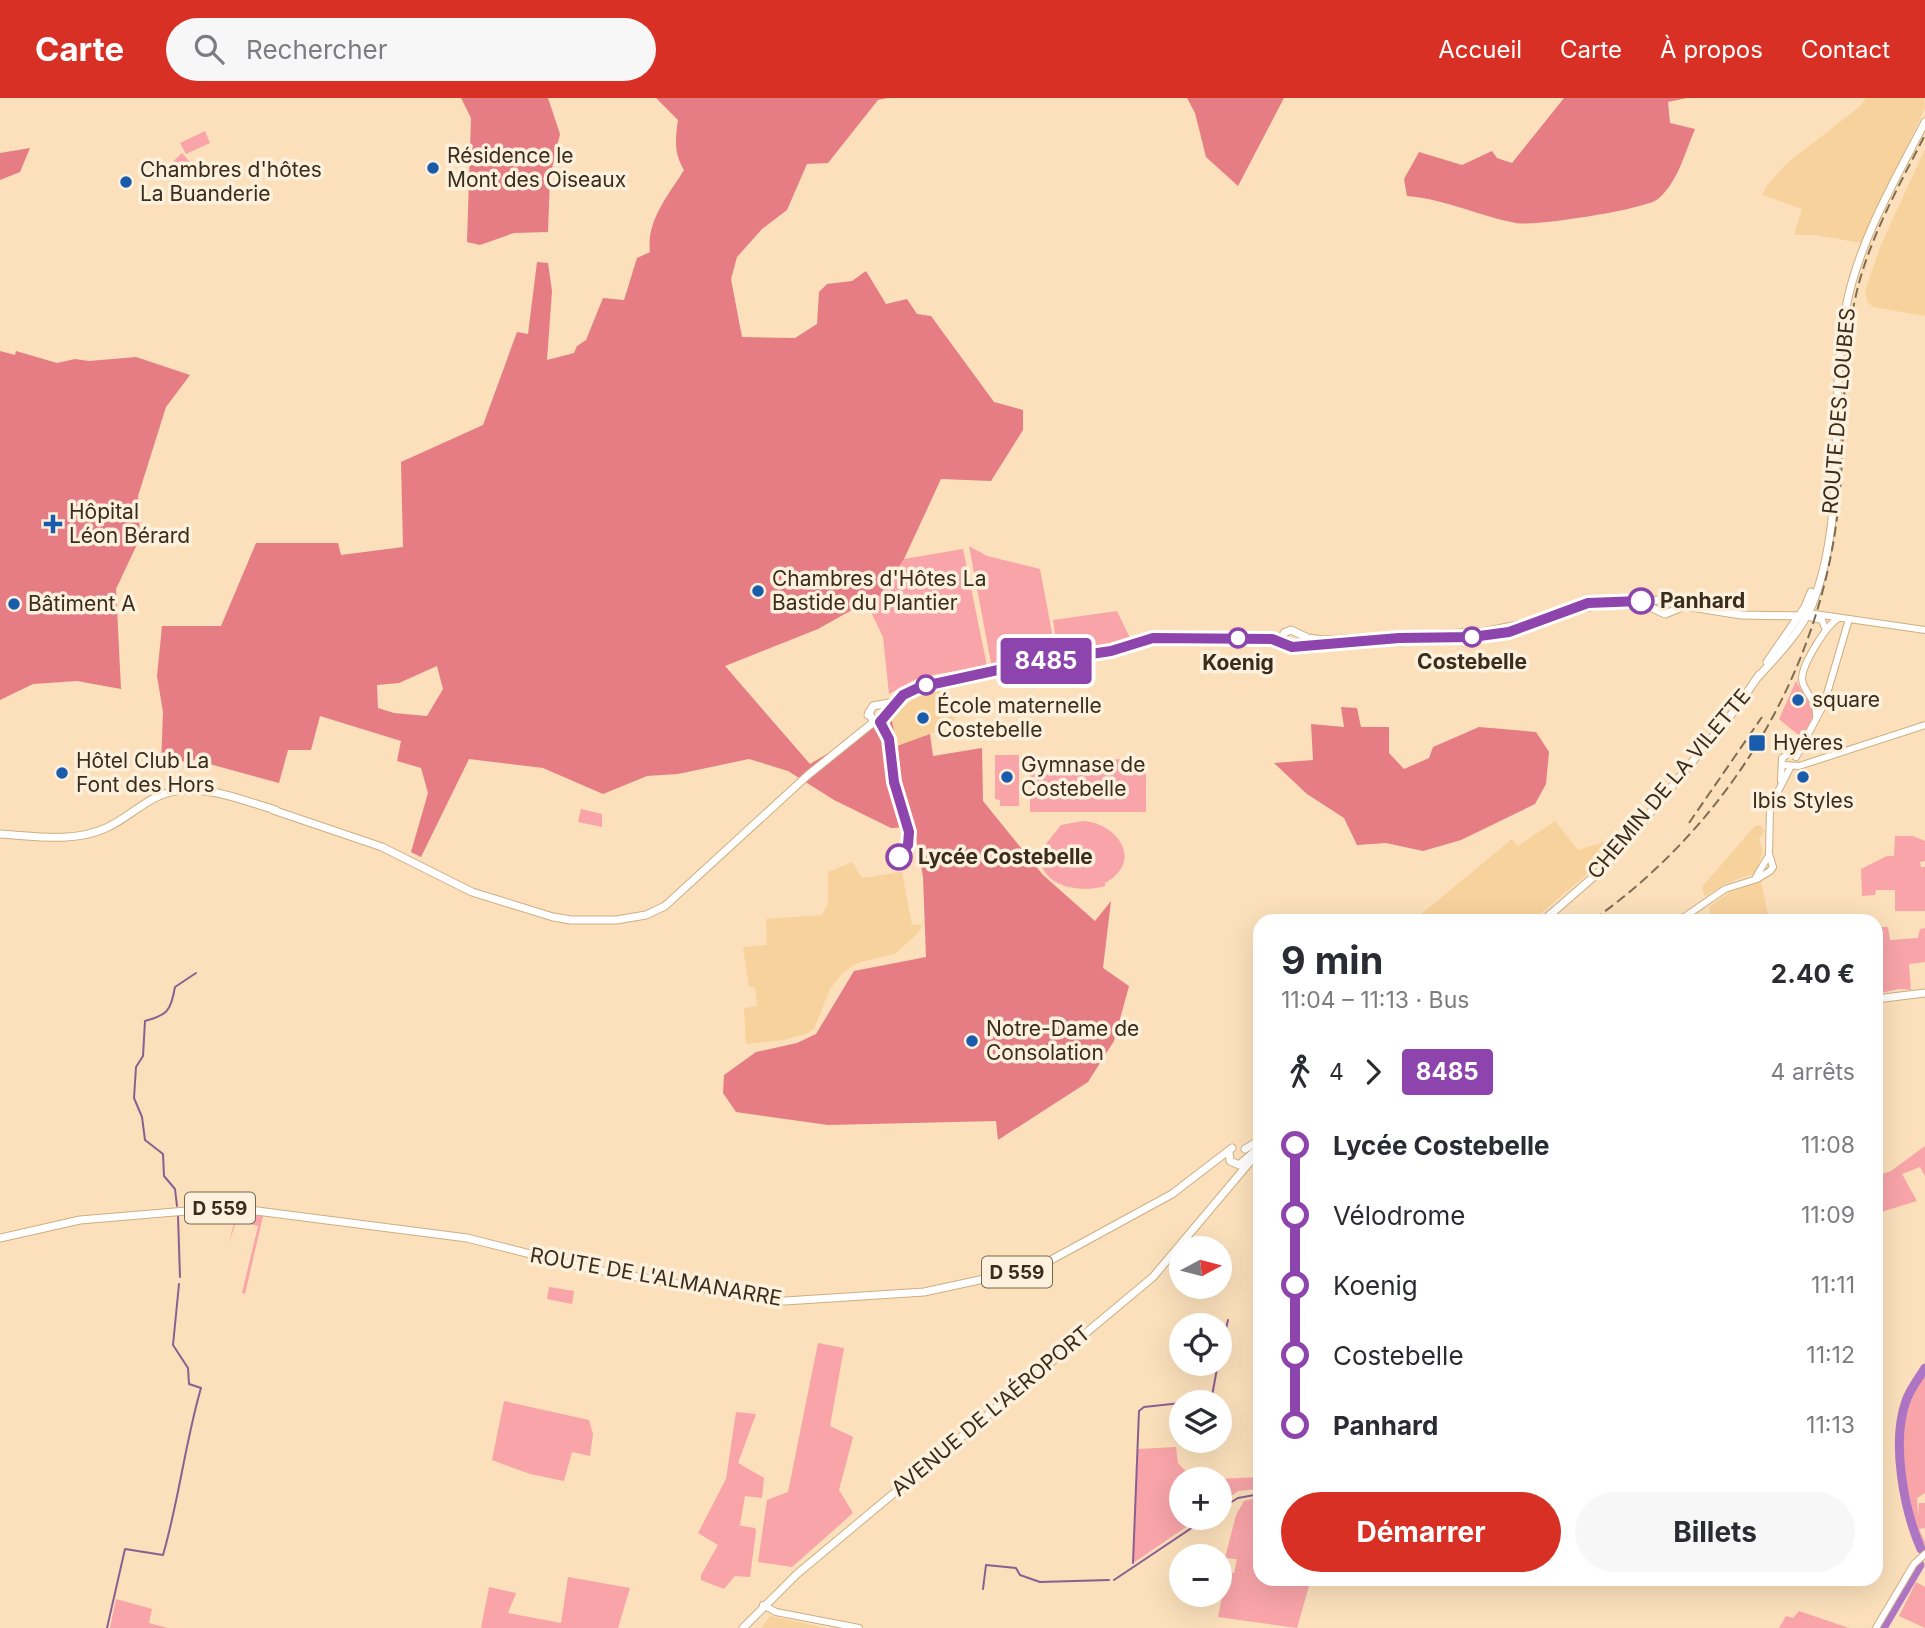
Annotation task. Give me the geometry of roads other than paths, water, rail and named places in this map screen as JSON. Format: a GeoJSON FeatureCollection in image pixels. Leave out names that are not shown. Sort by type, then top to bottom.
{"type":"FeatureCollection","features":[{"type":"Feature","properties":{"kind":"main road","name":"ROUTE DES LOUBES"},"geometry":{"type":"LineString","coordinates":[[1803,613],[1826,549],[1833,500],[1841,335],[1848,297],[1869,237],[1925,114]]}},
{"type":"Feature","properties":{"kind":"main road","name":"ROUTE DES LOUBES"},"geometry":{"type":"LineString","coordinates":[[1906,158],[1925,122]]}},
{"type":"Feature","properties":{"kind":"main road","name":"ROUTE DES LOUBES"},"geometry":{"type":"LineString","coordinates":[[1803,613],[1826,549]]}},
{"type":"Feature","properties":{"kind":"main road"},"geometry":{"type":"LineString","coordinates":[[0,834],[85,835],[117,822],[149,800],[177,791],[217,793],[390,850],[472,892],[553,917],[590,921],[636,918],[665,906],[762,816],[861,732],[875,721],[883,720],[898,700],[910,691],[935,683],[1030,663],[1111,651],[1153,638],[1272,639],[1290,647],[1472,637],[1509,632],[1564,612],[1607,605],[1660,605],[1667,599],[1685,606],[1722,612],[1803,613]]}},
{"type":"Feature","properties":{"kind":"main road"},"geometry":{"type":"LineString","coordinates":[[1672,602],[1672,611]]}},
{"type":"Feature","properties":{"kind":"main road"},"geometry":{"type":"LineString","coordinates":[[1660,605],[1664,614],[1685,606]]}},
{"type":"Feature","properties":{"kind":"main road","name":"CHEMIN DE LA VILETTE"},"geometry":{"type":"LineString","coordinates":[[1550,914],[1606,865],[1735,710],[1803,613]]}},
{"type":"Feature","properties":{"kind":"main road","name":"CHEMIN DE LA VILETTE"},"geometry":{"type":"LineString","coordinates":[[1758,677],[1789,643],[1803,613]]}},
{"type":"Feature","properties":{"kind":"main road"},"geometry":{"type":"LineString","coordinates":[[1272,639],[1291,630],[1315,640],[1466,634],[1538,621]]}},
{"type":"Feature","properties":{"kind":"main road"},"geometry":{"type":"LineString","coordinates":[[1296,645],[1298,633]]}},
{"type":"Feature","properties":{"kind":"main road"},"geometry":{"type":"LineString","coordinates":[[1284,634],[1284,643]]}},
{"type":"Feature","properties":{"kind":"main road"},"geometry":{"type":"LineString","coordinates":[[861,732],[873,706],[883,706],[898,700]]}},
{"type":"Feature","properties":{"kind":"main road"},"geometry":{"type":"LineString","coordinates":[[883,706],[887,714]]}},
{"type":"Feature","properties":{"kind":"main road"},"geometry":{"type":"LineString","coordinates":[[869,712],[875,721]]}},
{"type":"Feature","properties":{"kind":"main road"},"geometry":{"type":"LineString","coordinates":[[1883,1000],[1925,995]]}},
{"type":"Feature","properties":{"kind":"main road"},"geometry":{"type":"LineString","coordinates":[[1246,1152],[1253,1146]]}},
{"type":"Feature","properties":{"kind":"main road"},"geometry":{"type":"LineString","coordinates":[[1233,1183],[1228,1153],[1232,1148],[1246,1152],[1253,1150]]}},
{"type":"Feature","properties":{"kind":"main road","name":"ROUTE DE L'ALMANARRE"},"geometry":{"type":"LineString","coordinates":[[0,1238],[80,1220],[226,1208],[452,1236],[586,1268],[764,1299],[785,1301],[924,1292],[1040,1265],[1172,1194],[1232,1148]]}},
{"type":"Feature","properties":{"kind":"main road","name":"AVENUE DE L'AÉROPORT"},"geometry":{"type":"LineString","coordinates":[[1233,1183],[1246,1152]]}},
{"type":"Feature","properties":{"kind":"main road","name":"AVENUE DE L'AÉROPORT"},"geometry":{"type":"LineString","coordinates":[[743,1628],[763,1605],[1153,1276],[1253,1157]]}},
{"type":"Feature","properties":{"kind":"main road","name":"ROUTE DE L'ALMANARRE"},"geometry":{"type":"LineString","coordinates":[[1208,1165],[1242,1165]]}},
{"type":"Feature","properties":{"kind":"street"},"geometry":{"type":"LineString","coordinates":[[1803,613],[1925,630]]}},
{"type":"Feature","properties":{"kind":"street"},"geometry":{"type":"LineString","coordinates":[[1803,613],[1820,618],[1825,628]]}},
{"type":"Feature","properties":{"kind":"street"},"geometry":{"type":"LineString","coordinates":[[1816,718],[1814,701],[1802,675],[1825,628],[1839,618]]}},
{"type":"Feature","properties":{"kind":"street"},"geometry":{"type":"LineString","coordinates":[[1689,914],[1725,889],[1748,881],[1768,866],[1770,807],[1791,761],[1824,705],[1849,619]]}},
{"type":"Feature","properties":{"kind":"street"},"geometry":{"type":"LineString","coordinates":[[1814,701],[1824,705]]}},
{"type":"Feature","properties":{"kind":"street"},"geometry":{"type":"LineString","coordinates":[[1791,761],[1806,762],[1925,724]]}},
{"type":"Feature","properties":{"kind":"street"},"geometry":{"type":"LineString","coordinates":[[1876,1628],[1922,1556]]}},
{"type":"Feature","properties":{"kind":"street"},"geometry":{"type":"LineString","coordinates":[[763,1605],[776,1612],[859,1628]]}},
{"type":"Feature","properties":{"kind":"waterway"},"geometry":{"type":"LineString","coordinates":[[177,1206],[175,1189],[164,1176],[163,1154],[145,1140],[142,1117],[134,1098],[136,1067],[143,1056],[145,1021],[164,1014],[172,1001],[175,987],[196,973]]}},
{"type":"Feature","properties":{"kind":"waterway"},"geometry":{"type":"LineString","coordinates":[[178,1216],[180,1277]]}},
{"type":"Feature","properties":{"kind":"waterway"},"geometry":{"type":"LineString","coordinates":[[107,1628],[125,1549],[163,1555],[201,1388],[189,1384],[188,1368],[173,1345],[179,1284]]}},
{"type":"Feature","properties":{"kind":"waterway"},"geometry":{"type":"LineString","coordinates":[[1921,1549],[1905,1496],[1900,1436],[1906,1401],[1925,1368]]}},
{"type":"Feature","properties":{"kind":"waterway"},"geometry":{"type":"LineString","coordinates":[[1213,1390],[1216,1376]]}},
{"type":"Feature","properties":{"kind":"waterway"},"geometry":{"type":"LineString","coordinates":[[1133,1563],[1139,1411],[1144,1407],[1169,1404]]}},
{"type":"Feature","properties":{"kind":"waterway"},"geometry":{"type":"LineString","coordinates":[[1232,1502],[1253,1495]]}},
{"type":"Feature","properties":{"kind":"waterway"},"geometry":{"type":"LineString","coordinates":[[1114,1580],[1189,1530]]}},
{"type":"Feature","properties":{"kind":"waterway"},"geometry":{"type":"LineString","coordinates":[[983,1589],[986,1565],[1016,1568],[1020,1575],[1040,1582],[1109,1580]]}},
{"type":"Feature","properties":{"kind":"waterway"},"geometry":{"type":"LineString","coordinates":[[1883,1628],[1920,1565]]}},
{"type":"Feature","properties":{"kind":"railway"},"geometry":{"type":"LineString","coordinates":[[1601,914],[1642,881],[1687,837],[1727,789],[1761,737],[1790,682],[1813,623],[1829,563],[1839,500],[1845,371],[1856,295],[1877,233],[1925,135]]}},
{"type":"Feature","properties":{"kind":"railway"},"geometry":{"type":"LineString","coordinates":[[1689,823],[1762,717]]}},
{"type":"Feature","properties":{"kind":"place","name":"Résidence le Mont des Oiseaux"},"geometry":{"type":"Point","coordinates":[433,168]}},
{"type":"Feature","properties":{"kind":"place","name":"Chambres d'hôtes La Buanderie"},"geometry":{"type":"Point","coordinates":[126,182]}},
{"type":"Feature","properties":{"kind":"place","name":"Hôpital Léon Bérard"},"geometry":{"type":"Point","coordinates":[53,524]}},
{"type":"Feature","properties":{"kind":"place","name":"Chambres d'Hôtes La Bastide du Plantier"},"geometry":{"type":"Point","coordinates":[758,591]}},
{"type":"Feature","properties":{"kind":"place","name":"Panhard"},"geometry":{"type":"Point","coordinates":[1641,601]}},
{"type":"Feature","properties":{"kind":"place","name":"Bâtiment A"},"geometry":{"type":"Point","coordinates":[14,604]}},
{"type":"Feature","properties":{"kind":"place","name":"Costebelle"},"geometry":{"type":"Point","coordinates":[1472,637]}},
{"type":"Feature","properties":{"kind":"place","name":"Koenig"},"geometry":{"type":"Point","coordinates":[1238,638]}},
{"type":"Feature","properties":{"kind":"place","name":"square"},"geometry":{"type":"Point","coordinates":[1798,700]}},
{"type":"Feature","properties":{"kind":"place","name":"École maternelle Costebelle"},"geometry":{"type":"Point","coordinates":[923,718]}},
{"type":"Feature","properties":{"kind":"place","name":"Hyères"},"geometry":{"type":"Point","coordinates":[1757,743]}},
{"type":"Feature","properties":{"kind":"place","name":"Hôtel Club La Font des Hors"},"geometry":{"type":"Point","coordinates":[62,773]}},
{"type":"Feature","properties":{"kind":"place","name":"Gymnase de Costebelle"},"geometry":{"type":"Point","coordinates":[1007,777]}},
{"type":"Feature","properties":{"kind":"place","name":"Ibis Styles"},"geometry":{"type":"Point","coordinates":[1803,777]}},
{"type":"Feature","properties":{"kind":"place","name":"Lycée Costebelle"},"geometry":{"type":"Point","coordinates":[899,857]}},
{"type":"Feature","properties":{"kind":"place","name":"Notre-Dame de Consolation"},"geometry":{"type":"Point","coordinates":[972,1041]}}]}
